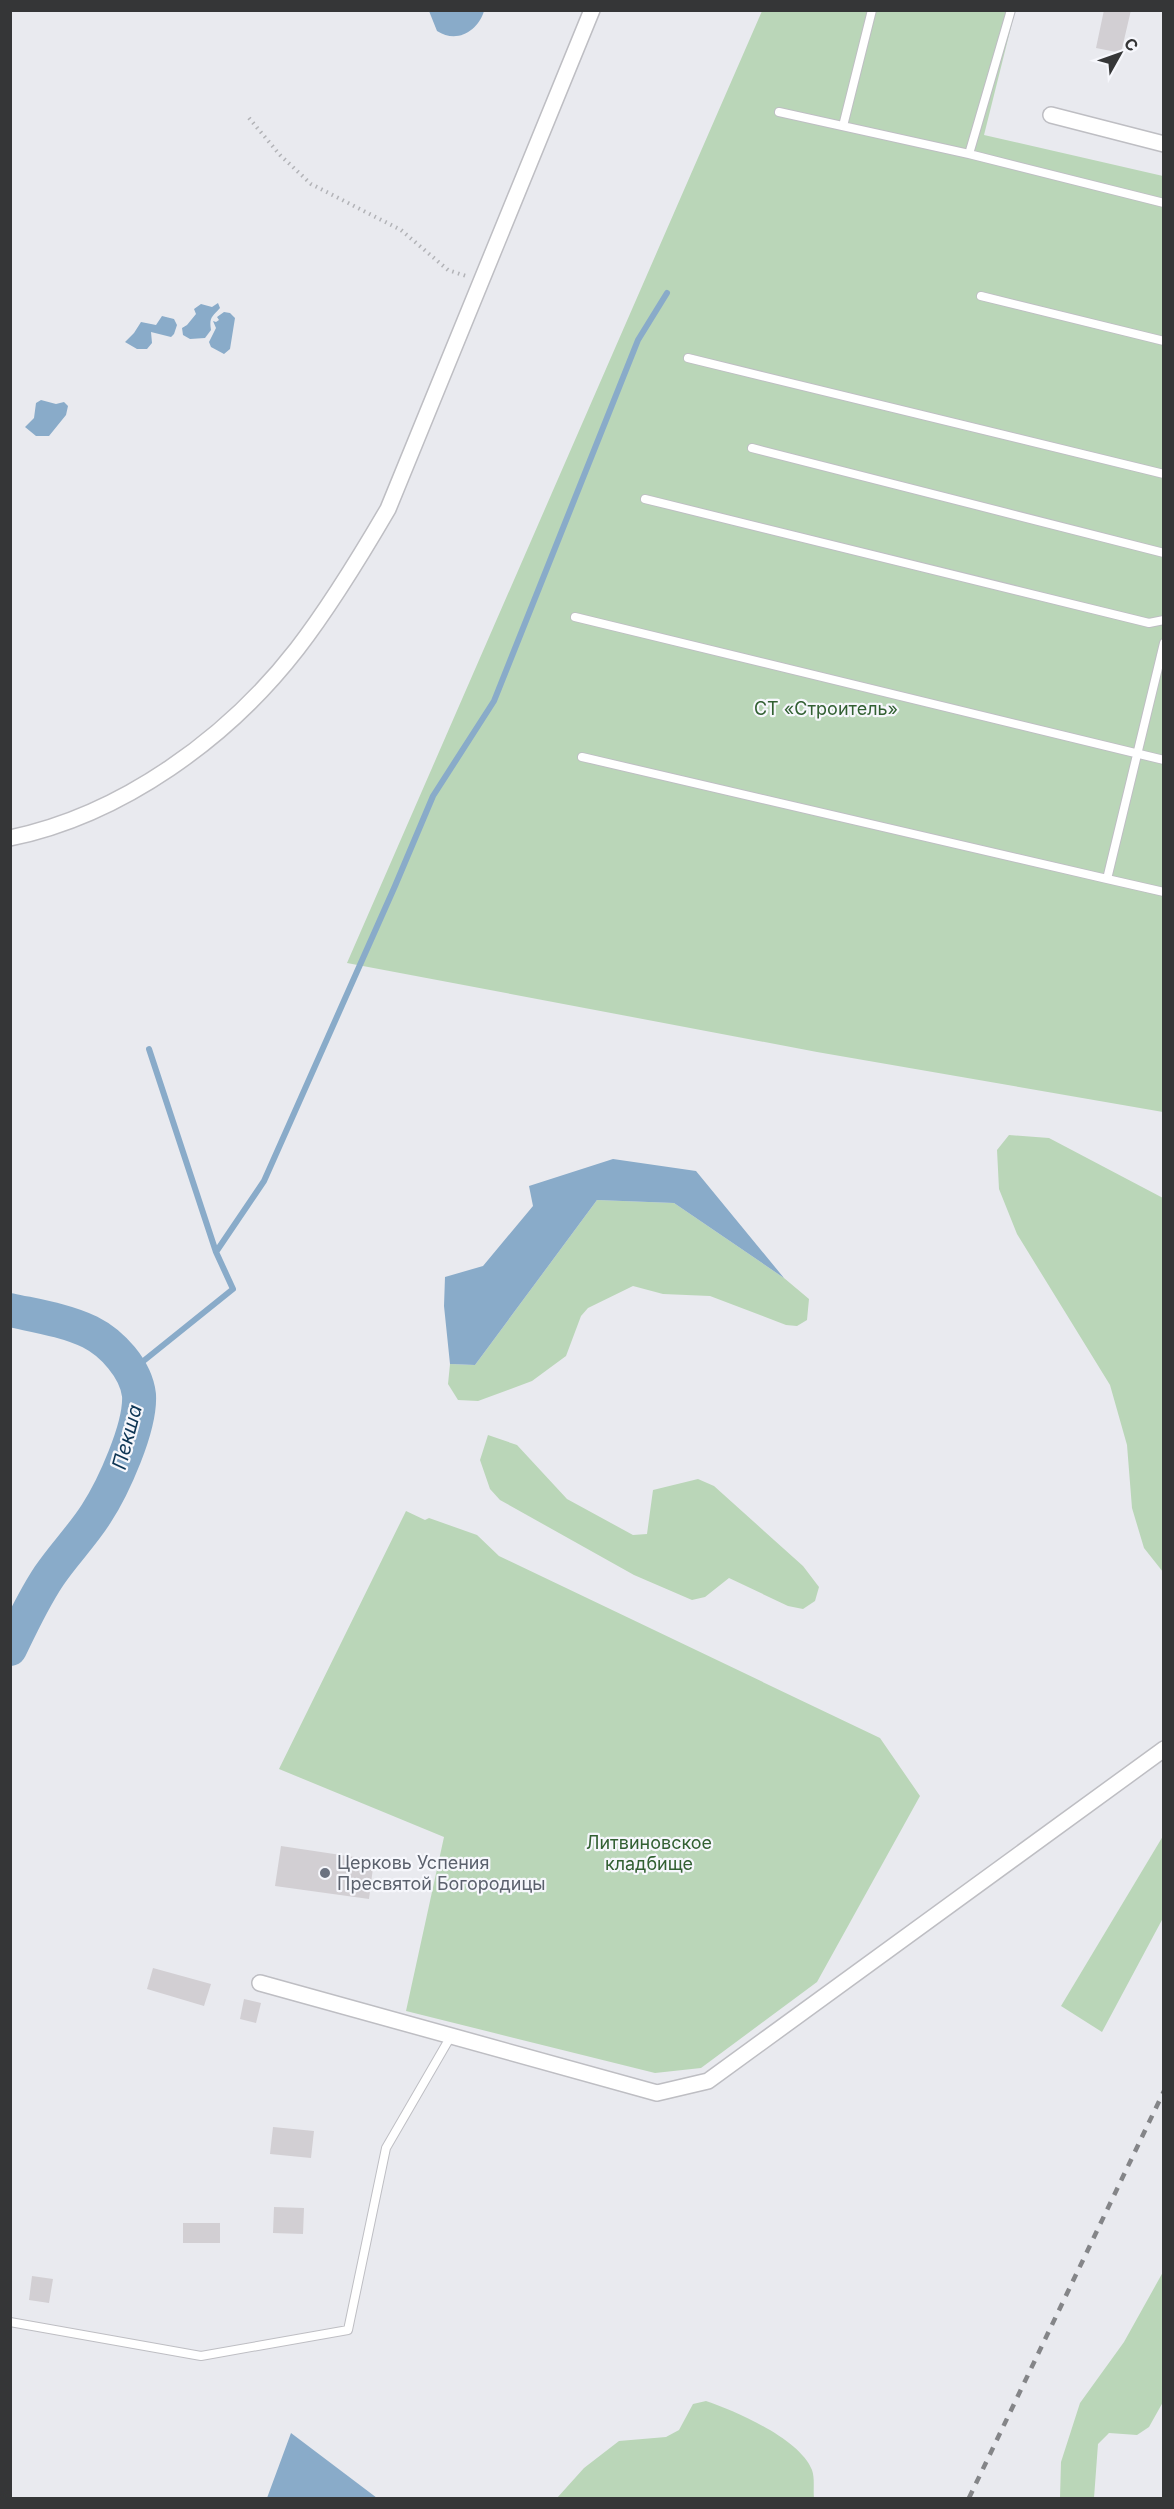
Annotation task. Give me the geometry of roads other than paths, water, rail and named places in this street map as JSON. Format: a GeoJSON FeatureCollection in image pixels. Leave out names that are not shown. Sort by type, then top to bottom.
{"type":"FeatureCollection","features":[{"type":"Feature","properties":{"kind":"street"},"geometry":{"type":"LineString","coordinates":[[10,838],[81,816],[149,783],[212,737],[260,692],[297,650],[352,570],[388,509],[592,10]]}},
{"type":"Feature","properties":{"kind":"street"},"geometry":{"type":"LineString","coordinates":[[1051,115],[1164,144]]}},
{"type":"Feature","properties":{"kind":"street"},"geometry":{"type":"LineString","coordinates":[[260,1983],[657,2093],[708,2081],[1164,1749]]}},
{"type":"Feature","properties":{"kind":"lane"},"geometry":{"type":"LineString","coordinates":[[843,126],[872,10]]}},
{"type":"Feature","properties":{"kind":"lane"},"geometry":{"type":"LineString","coordinates":[[969,154],[1011,10]]}},
{"type":"Feature","properties":{"kind":"lane"},"geometry":{"type":"LineString","coordinates":[[779,112],[969,154],[1164,203]]}},
{"type":"Feature","properties":{"kind":"lane"},"geometry":{"type":"LineString","coordinates":[[981,296],[1164,341]]}},
{"type":"Feature","properties":{"kind":"lane"},"geometry":{"type":"LineString","coordinates":[[688,358],[1164,474]]}},
{"type":"Feature","properties":{"kind":"lane"},"geometry":{"type":"LineString","coordinates":[[752,448],[1164,553]]}},
{"type":"Feature","properties":{"kind":"lane"},"geometry":{"type":"LineString","coordinates":[[645,499],[1149,622],[1164,621]]}},
{"type":"Feature","properties":{"kind":"lane"},"geometry":{"type":"LineString","coordinates":[[575,617],[1164,760]]}},
{"type":"Feature","properties":{"kind":"lane"},"geometry":{"type":"LineString","coordinates":[[1107,879],[1164,643]]}},
{"type":"Feature","properties":{"kind":"lane"},"geometry":{"type":"LineString","coordinates":[[582,757],[1164,892]]}},
{"type":"Feature","properties":{"kind":"lane"},"geometry":{"type":"LineString","coordinates":[[10,2322],[201,2356],[348,2330],[386,2148],[451,2036]]}},
{"type":"Feature","properties":{"kind":"water"},"geometry":{"type":"Polygon","coordinates":[[[429,10],[484,11],[472,30],[459,36],[452,36],[437,31],[429,10]]]}},
{"type":"Feature","properties":{"kind":"water"},"geometry":{"type":"Polygon","coordinates":[[[218,303],[220,308],[210,322],[211,330],[205,338],[190,339],[183,335],[182,328],[196,314],[194,309],[201,304],[212,307],[218,303]]]}},
{"type":"Feature","properties":{"kind":"water"},"geometry":{"type":"Polygon","coordinates":[[[224,312],[230,313],[235,318],[230,349],[224,354],[211,347],[209,342],[216,328],[213,321],[219,320],[217,317],[224,312]]]}},
{"type":"Feature","properties":{"kind":"water"},"geometry":{"type":"Polygon","coordinates":[[[162,316],[174,319],[177,325],[171,337],[151,332],[152,343],[147,349],[137,349],[125,342],[141,322],[156,325],[162,316]]]}},
{"type":"Feature","properties":{"kind":"water"},"geometry":{"type":"Polygon","coordinates":[[[41,400],[56,404],[64,402],[68,406],[66,415],[49,436],[36,436],[25,427],[34,418],[36,403],[41,400]]]}},
{"type":"Feature","properties":{"kind":"water"},"geometry":{"type":"Polygon","coordinates":[[[613,1159],[696,1171],[784,1278],[674,1203],[597,1200],[475,1365],[450,1364],[444,1306],[445,1277],[483,1266],[533,1206],[529,1186],[613,1159]]]}},
{"type":"Feature","properties":{"kind":"water"},"geometry":{"type":"Polygon","coordinates":[[[291,2433],[377,2498],[267,2498],[291,2433]]]}},
{"type":"Feature","properties":{"kind":"waterway"},"geometry":{"type":"LineString","coordinates":[[131,1371],[233,1289],[216,1252],[264,1181],[433,796],[494,701],[638,340],[667,293]]}},
{"type":"Feature","properties":{"kind":"waterway"},"geometry":{"type":"LineString","coordinates":[[149,1049],[216,1252]]}},
{"type":"Feature","properties":{"kind":"waterway","name":"Пекша"},"geometry":{"type":"LineString","coordinates":[[10,1310],[71,1324],[98,1337],[122,1358],[133,1376],[139,1395],[136,1423],[131,1440],[103,1503],[43,1585],[10,1649]]}},
{"type":"Feature","properties":{"kind":"railway"},"geometry":{"type":"LineString","coordinates":[[969,2498],[1164,2091]]}},
{"type":"Feature","properties":{"kind":"place","name":"Церковь Успения Пресвятой Богородицы"},"geometry":{"type":"Point","coordinates":[325,1873]}},
{"type":"Feature","properties":{"kind":"park label","name":"СТ «Строитель»"},"geometry":{"type":"Point","coordinates":[826,709]}},
{"type":"Feature","properties":{"kind":"park label","name":"Литвиновское кладбище"},"geometry":{"type":"Point","coordinates":[649,1853]}}]}
